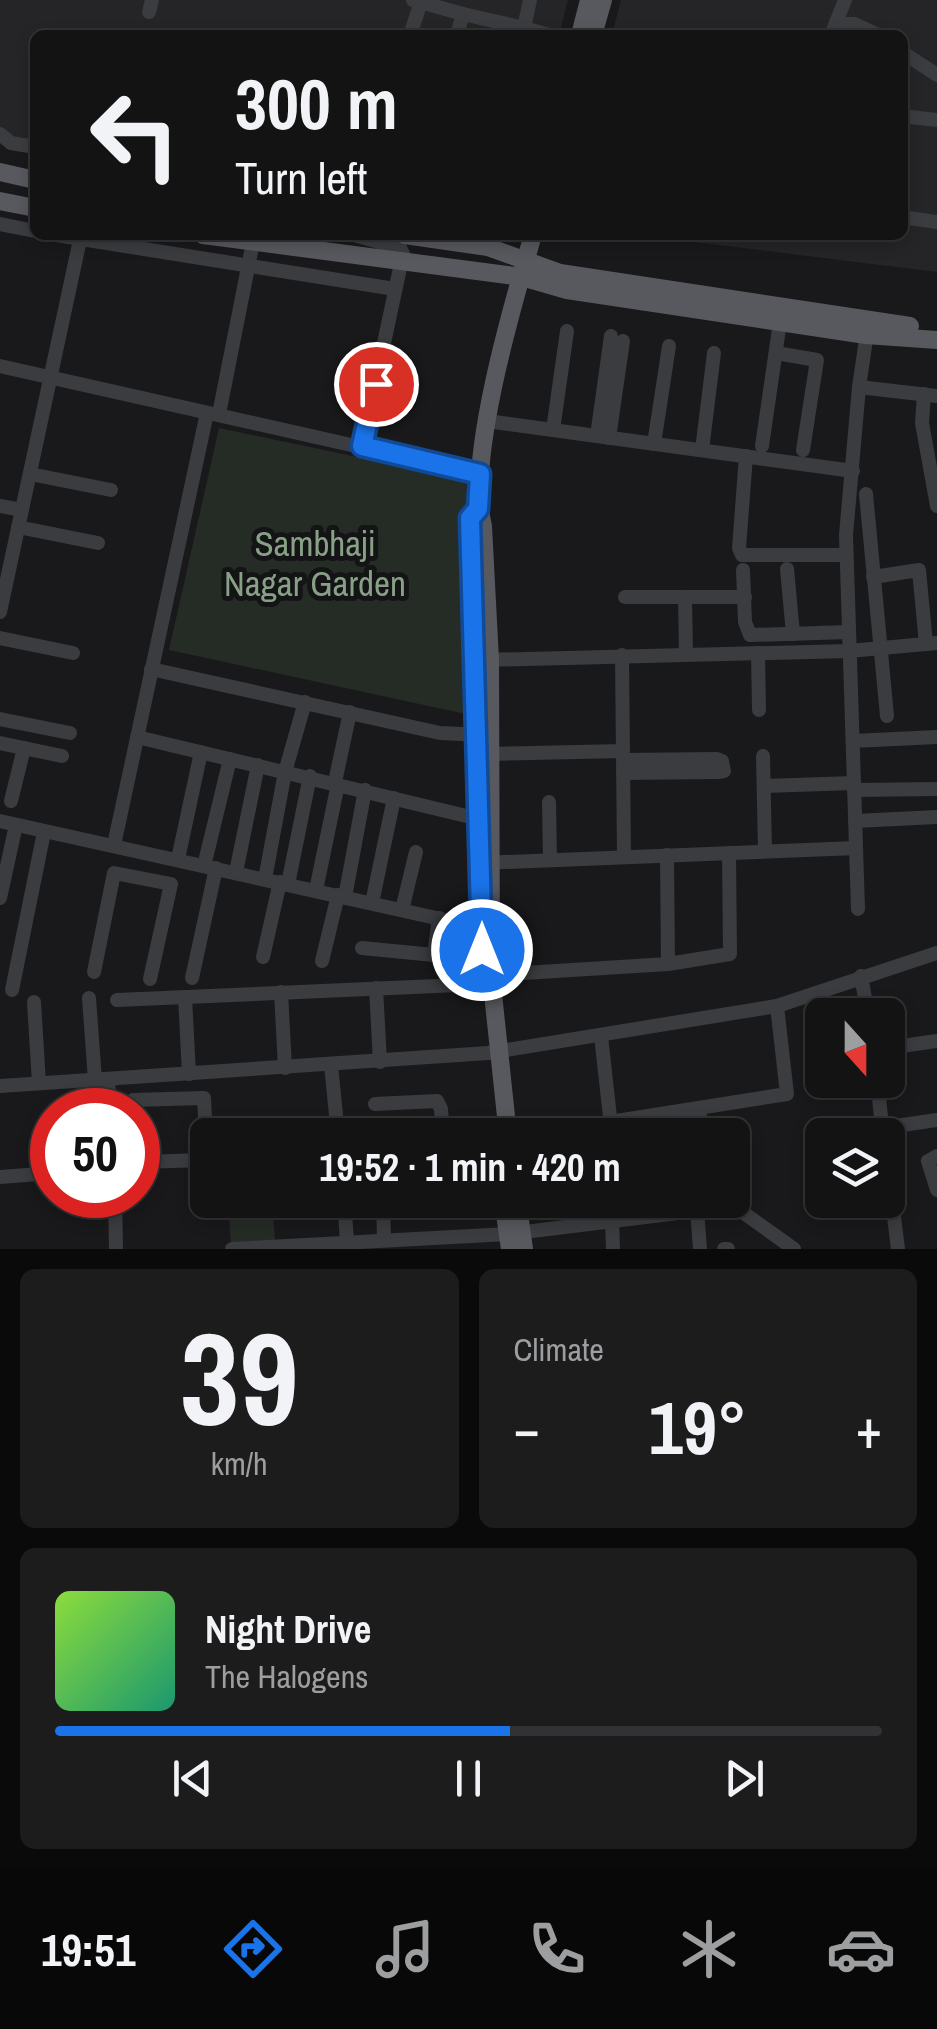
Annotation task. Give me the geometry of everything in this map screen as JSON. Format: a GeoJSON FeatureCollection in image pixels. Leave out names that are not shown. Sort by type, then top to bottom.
{"type":"FeatureCollection","features":[{"type":"Feature","properties":{"kind":"main road"},"geometry":{"type":"LineString","coordinates":[[581,30],[589,0]]}},
{"type":"Feature","properties":{"kind":"main road"},"geometry":{"type":"LineString","coordinates":[[595,30],[603,0]]}},
{"type":"Feature","properties":{"kind":"main road"},"geometry":{"type":"LineString","coordinates":[[0,172],[30,179]]}},
{"type":"Feature","properties":{"kind":"main road"},"geometry":{"type":"LineString","coordinates":[[0,201],[30,207]]}},
{"type":"Feature","properties":{"kind":"main road"},"geometry":{"type":"LineString","coordinates":[[239,240],[285,240],[402,262],[560,273],[937,340]]}},
{"type":"Feature","properties":{"kind":"main road"},"geometry":{"type":"LineString","coordinates":[[440,240],[488,247],[567,290],[780,322],[937,329]]}},
{"type":"Feature","properties":{"kind":"main road"},"geometry":{"type":"LineString","coordinates":[[485,862],[479,819],[484,736],[482,659],[470,518],[478,509],[488,421],[531,240]]}},
{"type":"Feature","properties":{"kind":"main road"},"geometry":{"type":"LineString","coordinates":[[484,736],[490,754],[485,862],[495,1118]]}},
{"type":"Feature","properties":{"kind":"main road"},"geometry":{"type":"LineString","coordinates":[[492,1053],[505,1118]]}},
{"type":"Feature","properties":{"kind":"street"},"geometry":{"type":"LineString","coordinates":[[524,28],[530,0]]}},
{"type":"Feature","properties":{"kind":"street"},"geometry":{"type":"LineString","coordinates":[[834,29],[844,0]]}},
{"type":"Feature","properties":{"kind":"street"},"geometry":{"type":"LineString","coordinates":[[411,30],[417,1],[531,30]]}},
{"type":"Feature","properties":{"kind":"street"},"geometry":{"type":"LineString","coordinates":[[458,30],[462,14]]}},
{"type":"Feature","properties":{"kind":"street"},"geometry":{"type":"LineString","coordinates":[[834,29],[855,24],[868,30]]}},
{"type":"Feature","properties":{"kind":"street"},"geometry":{"type":"LineString","coordinates":[[908,56],[937,75]]}},
{"type":"Feature","properties":{"kind":"street"},"geometry":{"type":"LineString","coordinates":[[908,117],[937,120]]}},
{"type":"Feature","properties":{"kind":"street"},"geometry":{"type":"LineString","coordinates":[[0,134],[11,143],[30,146]]}},
{"type":"Feature","properties":{"kind":"street"},"geometry":{"type":"LineString","coordinates":[[908,218],[937,222]]}},
{"type":"Feature","properties":{"kind":"street"},"geometry":{"type":"LineString","coordinates":[[0,224],[30,230]]}},
{"type":"Feature","properties":{"kind":"street"},"geometry":{"type":"LineString","coordinates":[[0,612],[4,577],[80,240]]}},
{"type":"Feature","properties":{"kind":"street"},"geometry":{"type":"LineString","coordinates":[[92,240],[396,289]]}},
{"type":"Feature","properties":{"kind":"street"},"geometry":{"type":"LineString","coordinates":[[362,446],[402,262],[400,248],[372,240]]}},
{"type":"Feature","properties":{"kind":"street"},"geometry":{"type":"LineString","coordinates":[[114,845],[151,669],[253,242]]}},
{"type":"Feature","properties":{"kind":"street"},"geometry":{"type":"LineString","coordinates":[[762,446],[780,322]]}},
{"type":"Feature","properties":{"kind":"street"},"geometry":{"type":"LineString","coordinates":[[858,909],[846,555],[867,328]]}},
{"type":"Feature","properties":{"kind":"street"},"geometry":{"type":"LineString","coordinates":[[553,430],[567,332]]}},
{"type":"Feature","properties":{"kind":"street"},"geometry":{"type":"LineString","coordinates":[[603,437],[617,338]]}},
{"type":"Feature","properties":{"kind":"street"},"geometry":{"type":"LineString","coordinates":[[654,444],[669,346]]}},
{"type":"Feature","properties":{"kind":"street"},"geometry":{"type":"LineString","coordinates":[[776,353],[817,360],[803,450]]}},
{"type":"Feature","properties":{"kind":"street"},"geometry":{"type":"LineString","coordinates":[[702,450],[714,354]]}},
{"type":"Feature","properties":{"kind":"street"},"geometry":{"type":"LineString","coordinates":[[0,366],[480,474]]}},
{"type":"Feature","properties":{"kind":"street"},"geometry":{"type":"LineString","coordinates":[[859,387],[930,395],[922,423],[937,506]]}},
{"type":"Feature","properties":{"kind":"street"},"geometry":{"type":"LineString","coordinates":[[488,421],[852,471]]}},
{"type":"Feature","properties":{"kind":"street"},"geometry":{"type":"LineString","coordinates":[[746,456],[739,548],[742,555],[846,555]]}},
{"type":"Feature","properties":{"kind":"street"},"geometry":{"type":"LineString","coordinates":[[30,474],[110,490]]}},
{"type":"Feature","properties":{"kind":"street"},"geometry":{"type":"LineString","coordinates":[[866,494],[888,716]]}},
{"type":"Feature","properties":{"kind":"street"},"geometry":{"type":"LineString","coordinates":[[0,506],[22,510]]}},
{"type":"Feature","properties":{"kind":"street"},"geometry":{"type":"LineString","coordinates":[[18,527],[98,543]]}},
{"type":"Feature","properties":{"kind":"street"},"geometry":{"type":"LineString","coordinates":[[788,569],[793,634]]}},
{"type":"Feature","properties":{"kind":"street"},"geometry":{"type":"LineString","coordinates":[[743,570],[745,622],[750,635],[849,632]]}},
{"type":"Feature","properties":{"kind":"street"},"geometry":{"type":"LineString","coordinates":[[482,659],[850,650],[931,644],[930,613],[919,570],[873,577]]}},
{"type":"Feature","properties":{"kind":"street"},"geometry":{"type":"LineString","coordinates":[[625,597],[745,598]]}},
{"type":"Feature","properties":{"kind":"street"},"geometry":{"type":"LineString","coordinates":[[685,597],[686,654]]}},
{"type":"Feature","properties":{"kind":"street"},"geometry":{"type":"LineString","coordinates":[[0,638],[74,653]]}},
{"type":"Feature","properties":{"kind":"street"},"geometry":{"type":"LineString","coordinates":[[758,652],[760,710]]}},
{"type":"Feature","properties":{"kind":"street"},"geometry":{"type":"LineString","coordinates":[[622,656],[624,856]]}},
{"type":"Feature","properties":{"kind":"street"},"geometry":{"type":"LineString","coordinates":[[151,669],[440,734],[484,736]]}},
{"type":"Feature","properties":{"kind":"street"},"geometry":{"type":"LineString","coordinates":[[263,957],[277,881],[285,772],[304,702]]}},
{"type":"Feature","properties":{"kind":"street"},"geometry":{"type":"LineString","coordinates":[[316,890],[350,712]]}},
{"type":"Feature","properties":{"kind":"street"},"geometry":{"type":"LineString","coordinates":[[0,719],[70,734]]}},
{"type":"Feature","properties":{"kind":"street"},"geometry":{"type":"LineString","coordinates":[[136,737],[479,819]]}},
{"type":"Feature","properties":{"kind":"street"},"geometry":{"type":"LineString","coordinates":[[853,741],[937,738]]}},
{"type":"Feature","properties":{"kind":"street"},"geometry":{"type":"LineString","coordinates":[[0,743],[62,756]]}},
{"type":"Feature","properties":{"kind":"street"},"geometry":{"type":"LineString","coordinates":[[11,802],[24,748]]}},
{"type":"Feature","properties":{"kind":"street"},"geometry":{"type":"LineString","coordinates":[[178,859],[200,752]]}},
{"type":"Feature","properties":{"kind":"street"},"geometry":{"type":"LineString","coordinates":[[490,754],[623,761],[718,772],[725,767],[717,759],[623,761]]}},
{"type":"Feature","properties":{"kind":"street"},"geometry":{"type":"LineString","coordinates":[[764,756],[766,852]]}},
{"type":"Feature","properties":{"kind":"street"},"geometry":{"type":"LineString","coordinates":[[192,978],[230,759]]}},
{"type":"Feature","properties":{"kind":"street"},"geometry":{"type":"LineString","coordinates":[[236,872],[258,766]]}},
{"type":"Feature","properties":{"kind":"street"},"geometry":{"type":"LineString","coordinates":[[277,881],[310,776]]}},
{"type":"Feature","properties":{"kind":"street"},"geometry":{"type":"LineString","coordinates":[[764,786],[937,788]]}},
{"type":"Feature","properties":{"kind":"street"},"geometry":{"type":"LineString","coordinates":[[322,961],[365,790]]}},
{"type":"Feature","properties":{"kind":"street"},"geometry":{"type":"LineString","coordinates":[[372,903],[394,798]]}},
{"type":"Feature","properties":{"kind":"street"},"geometry":{"type":"LineString","coordinates":[[549,802],[550,860]]}},
{"type":"Feature","properties":{"kind":"street"},"geometry":{"type":"LineString","coordinates":[[855,821],[937,817]]}},
{"type":"Feature","properties":{"kind":"street"},"geometry":{"type":"LineString","coordinates":[[0,820],[486,928]]}},
{"type":"Feature","properties":{"kind":"street"},"geometry":{"type":"LineString","coordinates":[[0,898],[16,825]]}},
{"type":"Feature","properties":{"kind":"street"},"geometry":{"type":"LineString","coordinates":[[12,990],[44,832]]}},
{"type":"Feature","properties":{"kind":"street"},"geometry":{"type":"LineString","coordinates":[[485,862],[856,848]]}},
{"type":"Feature","properties":{"kind":"street"},"geometry":{"type":"LineString","coordinates":[[402,910],[416,852]]}},
{"type":"Feature","properties":{"kind":"street"},"geometry":{"type":"LineString","coordinates":[[144,878],[151,853]]}},
{"type":"Feature","properties":{"kind":"street"},"geometry":{"type":"LineString","coordinates":[[117,1000],[376,988],[668,964],[730,954],[729,853]]}},
{"type":"Feature","properties":{"kind":"street"},"geometry":{"type":"LineString","coordinates":[[667,855],[668,964]]}},
{"type":"Feature","properties":{"kind":"street"},"geometry":{"type":"LineString","coordinates":[[94,972],[114,873],[170,884],[150,979]]}},
{"type":"Feature","properties":{"kind":"street"},"geometry":{"type":"LineString","coordinates":[[362,948],[434,955],[438,918]]}},
{"type":"Feature","properties":{"kind":"street"},"geometry":{"type":"LineString","coordinates":[[0,1086],[492,1053],[776,1006],[937,953]]}},
{"type":"Feature","properties":{"kind":"street"},"geometry":{"type":"LineString","coordinates":[[861,976],[865,998]]}},
{"type":"Feature","properties":{"kind":"street"},"geometry":{"type":"LineString","coordinates":[[376,988],[380,1062]]}},
{"type":"Feature","properties":{"kind":"street"},"geometry":{"type":"LineString","coordinates":[[281,992],[285,1068]]}},
{"type":"Feature","properties":{"kind":"street"},"geometry":{"type":"LineString","coordinates":[[185,996],[189,1074]]}},
{"type":"Feature","properties":{"kind":"street"},"geometry":{"type":"LineString","coordinates":[[89,998],[104,1088]]}},
{"type":"Feature","properties":{"kind":"street"},"geometry":{"type":"LineString","coordinates":[[34,1002],[39,1083]]}},
{"type":"Feature","properties":{"kind":"street"},"geometry":{"type":"LineString","coordinates":[[649,1118],[787,1094],[776,1006]]}},
{"type":"Feature","properties":{"kind":"street"},"geometry":{"type":"LineString","coordinates":[[601,1036],[610,1118]]}},
{"type":"Feature","properties":{"kind":"street"},"geometry":{"type":"LineString","coordinates":[[905,1046],[937,1042]]}},
{"type":"Feature","properties":{"kind":"street"},"geometry":{"type":"LineString","coordinates":[[331,1066],[336,1118]]}},
{"type":"Feature","properties":{"kind":"street"},"geometry":{"type":"LineString","coordinates":[[164,1076],[165,1099]]}},
{"type":"Feature","properties":{"kind":"street"},"geometry":{"type":"LineString","coordinates":[[160,1099],[204,1098],[206,1160],[160,1161]]}},
{"type":"Feature","properties":{"kind":"street"},"geometry":{"type":"LineString","coordinates":[[375,1104],[437,1101],[442,1118]]}},
{"type":"Feature","properties":{"kind":"street"},"geometry":{"type":"LineString","coordinates":[[699,1108],[700,1118]]}},
{"type":"Feature","properties":{"kind":"street"},"geometry":{"type":"LineString","coordinates":[[672,1112],[673,1118]]}},
{"type":"Feature","properties":{"kind":"street"},"geometry":{"type":"LineString","coordinates":[[905,1127],[937,1120]]}},
{"type":"Feature","properties":{"kind":"street"},"geometry":{"type":"LineString","coordinates":[[937,1156],[928,1160],[937,1190]]}},
{"type":"Feature","properties":{"kind":"street"},"geometry":{"type":"LineString","coordinates":[[0,1177],[30,1175]]}},
{"type":"Feature","properties":{"kind":"street"},"geometry":{"type":"LineString","coordinates":[[750,1217],[794,1249]]}},
{"type":"Feature","properties":{"kind":"street"},"geometry":{"type":"LineString","coordinates":[[115,1218],[116,1249]]}},
{"type":"Feature","properties":{"kind":"street"},"geometry":{"type":"LineString","coordinates":[[346,1218],[348,1241]]}},
{"type":"Feature","properties":{"kind":"street"},"geometry":{"type":"LineString","coordinates":[[383,1218],[384,1239]]}},
{"type":"Feature","properties":{"kind":"street"},"geometry":{"type":"LineString","coordinates":[[232,1249],[384,1239],[421,1243],[516,1241],[623,1218]]}},
{"type":"Feature","properties":{"kind":"street"},"geometry":{"type":"LineString","coordinates":[[699,1218],[700,1249]]}},
{"type":"Feature","properties":{"kind":"street"},"geometry":{"type":"LineString","coordinates":[[894,1218],[898,1249]]}},
{"type":"Feature","properties":{"kind":"street"},"geometry":{"type":"LineString","coordinates":[[614,1249],[617,1219]]}},
{"type":"Feature","properties":{"kind":"shaded area"},"geometry":{"type":"Polygon","coordinates":[[[0,0],[568,0],[560,30],[30,30],[30,144],[0,138],[0,0]]]}},
{"type":"Feature","properties":{"kind":"shaded area"},"geometry":{"type":"Polygon","coordinates":[[[621,0],[937,0],[937,272],[678,240],[908,240],[908,30],[613,30],[621,0]]]}},
{"type":"Feature","properties":{"kind":"green space","name":"Sambhaji Nagar Garden"},"geometry":{"type":"Polygon","coordinates":[[[219,428],[466,480],[475,716],[169,650],[219,428]]]}},
{"type":"Feature","properties":{"kind":"green space"},"geometry":{"type":"Polygon","coordinates":[[[229,1218],[273,1218],[275,1241],[231,1245],[229,1218]]]}},
{"type":"Feature","properties":{"kind":"route"},"geometry":{"type":"LineString","coordinates":[[376,384],[362,446],[480,474],[478,509],[470,518],[482,950]]}}]}
